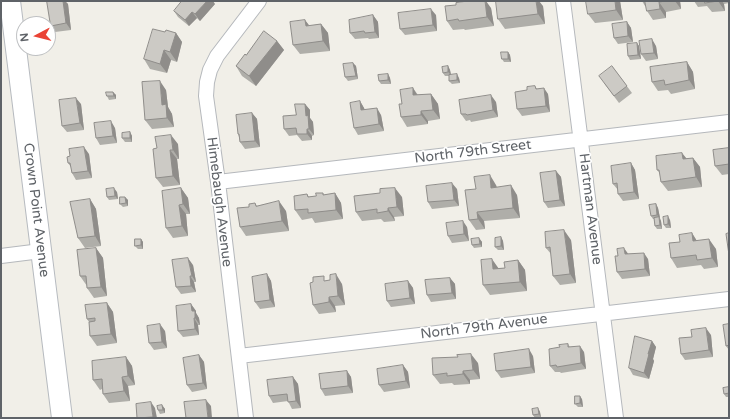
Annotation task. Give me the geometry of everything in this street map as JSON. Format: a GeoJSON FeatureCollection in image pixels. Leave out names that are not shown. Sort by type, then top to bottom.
{"type":"FeatureCollection","features":[{"type":"Feature","properties":{"kind":"main road","name":"Crown Point Avenue"},"geometry":{"type":"LineString","coordinates":[[10,1],[62,418]]}},
{"type":"Feature","properties":{"kind":"street","name":"Himebaugh Avenue"},"geometry":{"type":"LineString","coordinates":[[246,418],[218,182],[206,103],[207,82],[210,70],[217,56],[259,1]]}},
{"type":"Feature","properties":{"kind":"street","name":"Hartman Avenue"},"geometry":{"type":"LineString","coordinates":[[563,1],[616,418]]}},
{"type":"Feature","properties":{"kind":"street","name":"North 79th Street"},"geometry":{"type":"LineString","coordinates":[[218,182],[729,122]]}},
{"type":"Feature","properties":{"kind":"street"},"geometry":{"type":"LineString","coordinates":[[1,256],[41,251]]}},
{"type":"Feature","properties":{"kind":"street","name":"North 79th Avenue"},"geometry":{"type":"LineString","coordinates":[[239,356],[729,299]]}},
{"type":"Feature","properties":{"kind":"building"},"geometry":{"type":"Polygon","coordinates":[[[47,1],[63,1],[66,23],[56,25],[56,16],[49,16],[47,1]]]}},
{"type":"Feature","properties":{"kind":"building"},"geometry":{"type":"Polygon","coordinates":[[[182,1],[207,1],[195,14],[192,12],[185,20],[174,11],[182,1]]]}},
{"type":"Feature","properties":{"kind":"building"},"geometry":{"type":"Polygon","coordinates":[[[485,1],[487,17],[447,21],[445,6],[456,5],[456,3],[485,1]]]}},
{"type":"Feature","properties":{"kind":"building"},"geometry":{"type":"Polygon","coordinates":[[[496,1],[536,1],[538,14],[498,19],[496,1]]]}},
{"type":"Feature","properties":{"kind":"building"},"geometry":{"type":"Polygon","coordinates":[[[586,1],[615,1],[616,10],[588,14],[586,1]]]}},
{"type":"Feature","properties":{"kind":"building"},"geometry":{"type":"Polygon","coordinates":[[[645,1],[666,1],[659,2],[660,9],[647,11],[645,1]]]}},
{"type":"Feature","properties":{"kind":"building"},"geometry":{"type":"Polygon","coordinates":[[[705,1],[718,1],[705,3],[705,1]]]}},
{"type":"Feature","properties":{"kind":"building"},"geometry":{"type":"Polygon","coordinates":[[[431,9],[433,25],[400,29],[398,13],[431,9]]]}},
{"type":"Feature","properties":{"kind":"building"},"geometry":{"type":"Polygon","coordinates":[[[373,15],[375,32],[365,33],[364,31],[350,33],[349,20],[373,15]]]}},
{"type":"Feature","properties":{"kind":"building"},"geometry":{"type":"Polygon","coordinates":[[[305,20],[306,26],[321,24],[323,41],[293,45],[290,22],[305,20]]]}},
{"type":"Feature","properties":{"kind":"building"},"geometry":{"type":"Polygon","coordinates":[[[627,22],[628,36],[614,38],[612,24],[627,22]]]}},
{"type":"Feature","properties":{"kind":"building"},"geometry":{"type":"Polygon","coordinates":[[[153,29],[165,32],[166,30],[176,33],[170,52],[164,50],[160,64],[144,59],[153,29]]]}},
{"type":"Feature","properties":{"kind":"building"},"geometry":{"type":"Polygon","coordinates":[[[264,31],[277,41],[249,76],[236,66],[264,31]]]}},
{"type":"Feature","properties":{"kind":"building"},"geometry":{"type":"Polygon","coordinates":[[[652,39],[654,53],[641,54],[639,41],[652,39]]]}},
{"type":"Feature","properties":{"kind":"building"},"geometry":{"type":"Polygon","coordinates":[[[637,43],[638,55],[628,56],[627,44],[637,43]]]}},
{"type":"Feature","properties":{"kind":"building"},"geometry":{"type":"Polygon","coordinates":[[[501,52],[508,52],[508,59],[502,59],[501,52]]]}},
{"type":"Feature","properties":{"kind":"building"},"geometry":{"type":"Polygon","coordinates":[[[687,62],[689,80],[665,85],[664,80],[652,82],[650,67],[687,62]]]}},
{"type":"Feature","properties":{"kind":"building"},"geometry":{"type":"Polygon","coordinates":[[[353,63],[356,76],[345,77],[343,64],[353,63]]]}},
{"type":"Feature","properties":{"kind":"building"},"geometry":{"type":"Polygon","coordinates":[[[448,66],[448,72],[443,73],[442,67],[448,66]]]}},
{"type":"Feature","properties":{"kind":"building"},"geometry":{"type":"Polygon","coordinates":[[[612,66],[627,86],[614,96],[599,76],[612,66]]]}},
{"type":"Feature","properties":{"kind":"building"},"geometry":{"type":"Polygon","coordinates":[[[388,74],[388,80],[379,81],[378,75],[388,74]]]}},
{"type":"Feature","properties":{"kind":"building"},"geometry":{"type":"Polygon","coordinates":[[[457,74],[457,80],[449,81],[449,75],[457,74]]]}},
{"type":"Feature","properties":{"kind":"building"},"geometry":{"type":"Polygon","coordinates":[[[160,81],[162,105],[166,104],[167,118],[145,120],[142,82],[160,81]]]}},
{"type":"Feature","properties":{"kind":"building"},"geometry":{"type":"Polygon","coordinates":[[[535,86],[536,89],[544,88],[546,106],[517,109],[515,92],[527,90],[527,87],[535,86]]]}},
{"type":"Feature","properties":{"kind":"building"},"geometry":{"type":"Polygon","coordinates":[[[413,88],[413,95],[431,94],[433,110],[421,111],[421,115],[401,117],[399,104],[402,104],[400,90],[413,88]]]}},
{"type":"Feature","properties":{"kind":"building"},"geometry":{"type":"Polygon","coordinates":[[[106,92],[113,92],[114,96],[107,96],[106,92]]]}},
{"type":"Feature","properties":{"kind":"building"},"geometry":{"type":"Polygon","coordinates":[[[491,95],[493,110],[467,115],[461,114],[459,100],[491,95]]]}},
{"type":"Feature","properties":{"kind":"building"},"geometry":{"type":"Polygon","coordinates":[[[76,98],[80,123],[62,126],[59,100],[76,98]]]}},
{"type":"Feature","properties":{"kind":"building"},"geometry":{"type":"Polygon","coordinates":[[[360,101],[361,110],[377,108],[379,124],[354,128],[350,103],[360,101]]]}},
{"type":"Feature","properties":{"kind":"building"},"geometry":{"type":"Polygon","coordinates":[[[295,104],[305,104],[306,116],[308,115],[309,129],[307,129],[307,134],[297,134],[296,128],[284,129],[283,116],[296,115],[295,104]]]}},
{"type":"Feature","properties":{"kind":"building"},"geometry":{"type":"Polygon","coordinates":[[[252,113],[255,141],[240,142],[236,115],[252,113]]]}},
{"type":"Feature","properties":{"kind":"building"},"geometry":{"type":"Polygon","coordinates":[[[111,121],[113,136],[96,138],[94,123],[111,121]]]}},
{"type":"Feature","properties":{"kind":"building"},"geometry":{"type":"Polygon","coordinates":[[[130,132],[130,138],[122,138],[122,133],[130,132]]]}},
{"type":"Feature","properties":{"kind":"building"},"geometry":{"type":"Polygon","coordinates":[[[171,135],[173,150],[170,150],[173,176],[156,178],[153,149],[157,148],[155,137],[171,135]]]}},
{"type":"Feature","properties":{"kind":"building"},"geometry":{"type":"Polygon","coordinates":[[[84,147],[88,171],[72,173],[67,157],[70,156],[69,149],[84,147]]]}},
{"type":"Feature","properties":{"kind":"building"},"geometry":{"type":"Polygon","coordinates":[[[729,148],[729,164],[715,166],[713,150],[729,148]]]}},
{"type":"Feature","properties":{"kind":"building"},"geometry":{"type":"Polygon","coordinates":[[[682,153],[683,159],[693,158],[696,177],[661,182],[659,170],[657,170],[656,156],[682,153]]]}},
{"type":"Feature","properties":{"kind":"building"},"geometry":{"type":"Polygon","coordinates":[[[631,163],[634,192],[618,194],[617,183],[613,184],[611,166],[631,163]]]}},
{"type":"Feature","properties":{"kind":"building"},"geometry":{"type":"Polygon","coordinates":[[[556,171],[560,200],[544,202],[540,173],[556,171]]]}},
{"type":"Feature","properties":{"kind":"building"},"geometry":{"type":"Polygon","coordinates":[[[490,175],[491,188],[511,185],[513,208],[477,212],[478,219],[469,220],[465,190],[476,189],[474,177],[490,175]]]}},
{"type":"Feature","properties":{"kind":"building"},"geometry":{"type":"Polygon","coordinates":[[[452,183],[454,200],[428,202],[426,186],[452,183]]]}},
{"type":"Feature","properties":{"kind":"building"},"geometry":{"type":"Polygon","coordinates":[[[114,188],[115,196],[107,197],[106,189],[114,188]]]}},
{"type":"Feature","properties":{"kind":"building"},"geometry":{"type":"Polygon","coordinates":[[[181,188],[183,204],[179,205],[182,226],[166,228],[162,191],[181,188]]]}},
{"type":"Feature","properties":{"kind":"building"},"geometry":{"type":"Polygon","coordinates":[[[395,188],[397,207],[388,208],[388,211],[377,213],[377,209],[356,212],[354,196],[380,193],[380,189],[395,188]]]}},
{"type":"Feature","properties":{"kind":"building"},"geometry":{"type":"Polygon","coordinates":[[[316,193],[323,193],[323,195],[335,193],[336,210],[308,213],[308,209],[295,210],[294,196],[307,194],[308,197],[316,196],[316,193]]]}},
{"type":"Feature","properties":{"kind":"building"},"geometry":{"type":"Polygon","coordinates":[[[120,197],[125,197],[126,203],[120,204],[120,197]]]}},
{"type":"Feature","properties":{"kind":"building"},"geometry":{"type":"Polygon","coordinates":[[[90,199],[95,236],[78,238],[70,202],[90,199]]]}},
{"type":"Feature","properties":{"kind":"building"},"geometry":{"type":"Polygon","coordinates":[[[279,201],[282,221],[240,227],[237,208],[249,207],[249,204],[255,203],[256,206],[279,201]]]}},
{"type":"Feature","properties":{"kind":"building"},"geometry":{"type":"Polygon","coordinates":[[[656,204],[657,215],[651,216],[649,205],[656,204]]]}},
{"type":"Feature","properties":{"kind":"building"},"geometry":{"type":"Polygon","coordinates":[[[668,216],[668,224],[664,225],[663,217],[668,216]]]}},
{"type":"Feature","properties":{"kind":"building"},"geometry":{"type":"Polygon","coordinates":[[[659,217],[660,225],[655,226],[654,218],[659,217]]]}},
{"type":"Feature","properties":{"kind":"building"},"geometry":{"type":"Polygon","coordinates":[[[463,221],[464,234],[448,236],[446,223],[463,221]]]}},
{"type":"Feature","properties":{"kind":"building"},"geometry":{"type":"Polygon","coordinates":[[[564,230],[570,274],[553,276],[550,247],[546,248],[545,232],[564,230]]]}},
{"type":"Feature","properties":{"kind":"building"},"geometry":{"type":"Polygon","coordinates":[[[692,233],[693,241],[709,239],[712,258],[697,260],[696,255],[671,258],[669,243],[680,242],[679,235],[692,233]]]}},
{"type":"Feature","properties":{"kind":"building"},"geometry":{"type":"Polygon","coordinates":[[[729,233],[729,255],[726,234],[729,233]]]}},
{"type":"Feature","properties":{"kind":"building"},"geometry":{"type":"Polygon","coordinates":[[[501,237],[501,246],[495,247],[495,238],[501,237]]]}},
{"type":"Feature","properties":{"kind":"building"},"geometry":{"type":"Polygon","coordinates":[[[479,238],[480,244],[472,245],[471,239],[479,238]]]}},
{"type":"Feature","properties":{"kind":"building"},"geometry":{"type":"Polygon","coordinates":[[[135,239],[141,239],[141,245],[135,246],[135,239]]]}},
{"type":"Feature","properties":{"kind":"building"},"geometry":{"type":"Polygon","coordinates":[[[96,248],[101,287],[87,288],[86,276],[80,276],[77,250],[96,248]]]}},
{"type":"Feature","properties":{"kind":"building"},"geometry":{"type":"Polygon","coordinates":[[[624,248],[625,254],[644,253],[645,269],[617,272],[615,256],[618,256],[617,249],[624,248]]]}},
{"type":"Feature","properties":{"kind":"building"},"geometry":{"type":"Polygon","coordinates":[[[188,258],[192,276],[190,276],[191,286],[176,287],[172,260],[188,258]]]}},
{"type":"Feature","properties":{"kind":"building"},"geometry":{"type":"Polygon","coordinates":[[[492,259],[493,269],[505,268],[504,262],[518,260],[520,282],[483,285],[481,260],[492,259]]]}},
{"type":"Feature","properties":{"kind":"building"},"geometry":{"type":"Polygon","coordinates":[[[267,274],[270,300],[255,302],[252,277],[267,274]]]}},
{"type":"Feature","properties":{"kind":"building"},"geometry":{"type":"Polygon","coordinates":[[[336,274],[338,296],[329,297],[329,302],[313,305],[310,283],[313,282],[313,277],[324,276],[324,281],[330,280],[330,275],[336,274]]]}},
{"type":"Feature","properties":{"kind":"building"},"geometry":{"type":"Polygon","coordinates":[[[450,278],[452,293],[427,295],[425,280],[450,278]]]}},
{"type":"Feature","properties":{"kind":"building"},"geometry":{"type":"Polygon","coordinates":[[[408,281],[410,298],[387,301],[385,284],[408,281]]]}},
{"type":"Feature","properties":{"kind":"building"},"geometry":{"type":"Polygon","coordinates":[[[107,303],[111,334],[90,336],[89,322],[95,321],[95,318],[87,319],[85,305],[107,303]]]}},
{"type":"Feature","properties":{"kind":"building"},"geometry":{"type":"Polygon","coordinates":[[[191,304],[192,311],[195,311],[195,329],[178,331],[176,306],[191,304]]]}},
{"type":"Feature","properties":{"kind":"building"},"geometry":{"type":"Polygon","coordinates":[[[160,324],[162,342],[149,343],[147,326],[160,324]]]}},
{"type":"Feature","properties":{"kind":"building"},"geometry":{"type":"Polygon","coordinates":[[[729,324],[729,345],[726,346],[723,325],[729,324]]]}},
{"type":"Feature","properties":{"kind":"building"},"geometry":{"type":"Polygon","coordinates":[[[706,328],[709,350],[681,354],[679,338],[692,337],[691,330],[706,328]]]}},
{"type":"Feature","properties":{"kind":"building"},"geometry":{"type":"Polygon","coordinates":[[[635,336],[652,341],[644,373],[629,368],[635,336]]]}},
{"type":"Feature","properties":{"kind":"building"},"geometry":{"type":"Polygon","coordinates":[[[568,344],[568,347],[580,346],[581,363],[557,367],[556,365],[550,366],[549,349],[560,347],[559,345],[568,344]]]}},
{"type":"Feature","properties":{"kind":"building"},"geometry":{"type":"Polygon","coordinates":[[[529,349],[531,367],[496,371],[494,354],[529,349]]]}},
{"type":"Feature","properties":{"kind":"building"},"geometry":{"type":"Polygon","coordinates":[[[471,354],[473,370],[463,371],[463,374],[447,376],[447,373],[433,375],[432,358],[458,357],[457,355],[471,354]]]}},
{"type":"Feature","properties":{"kind":"building"},"geometry":{"type":"Polygon","coordinates":[[[199,355],[203,383],[187,385],[183,358],[199,355]]]}},
{"type":"Feature","properties":{"kind":"building"},"geometry":{"type":"Polygon","coordinates":[[[126,357],[128,376],[122,377],[124,391],[103,394],[102,379],[93,380],[92,361],[126,357]]]}},
{"type":"Feature","properties":{"kind":"building"},"geometry":{"type":"Polygon","coordinates":[[[403,365],[406,381],[379,385],[377,369],[403,365]]]}},
{"type":"Feature","properties":{"kind":"building"},"geometry":{"type":"Polygon","coordinates":[[[347,371],[348,386],[321,389],[319,374],[347,371]]]}},
{"type":"Feature","properties":{"kind":"building"},"geometry":{"type":"Polygon","coordinates":[[[293,377],[296,401],[288,402],[287,394],[269,396],[267,380],[293,377]]]}},
{"type":"Feature","properties":{"kind":"building"},"geometry":{"type":"Polygon","coordinates":[[[729,387],[729,393],[724,394],[723,388],[729,387]]]}},
{"type":"Feature","properties":{"kind":"building"},"geometry":{"type":"Polygon","coordinates":[[[575,396],[580,396],[580,403],[575,404],[575,396]]]}},
{"type":"Feature","properties":{"kind":"building"},"geometry":{"type":"Polygon","coordinates":[[[206,400],[208,418],[186,418],[184,402],[206,400]]]}},
{"type":"Feature","properties":{"kind":"building"},"geometry":{"type":"Polygon","coordinates":[[[151,402],[153,417],[137,418],[136,404],[151,402]]]}},
{"type":"Feature","properties":{"kind":"building"},"geometry":{"type":"Polygon","coordinates":[[[162,405],[163,410],[158,410],[157,406],[162,405]]]}},
{"type":"Feature","properties":{"kind":"building"},"geometry":{"type":"Polygon","coordinates":[[[538,408],[539,414],[533,415],[532,409],[538,408]]]}}]}
